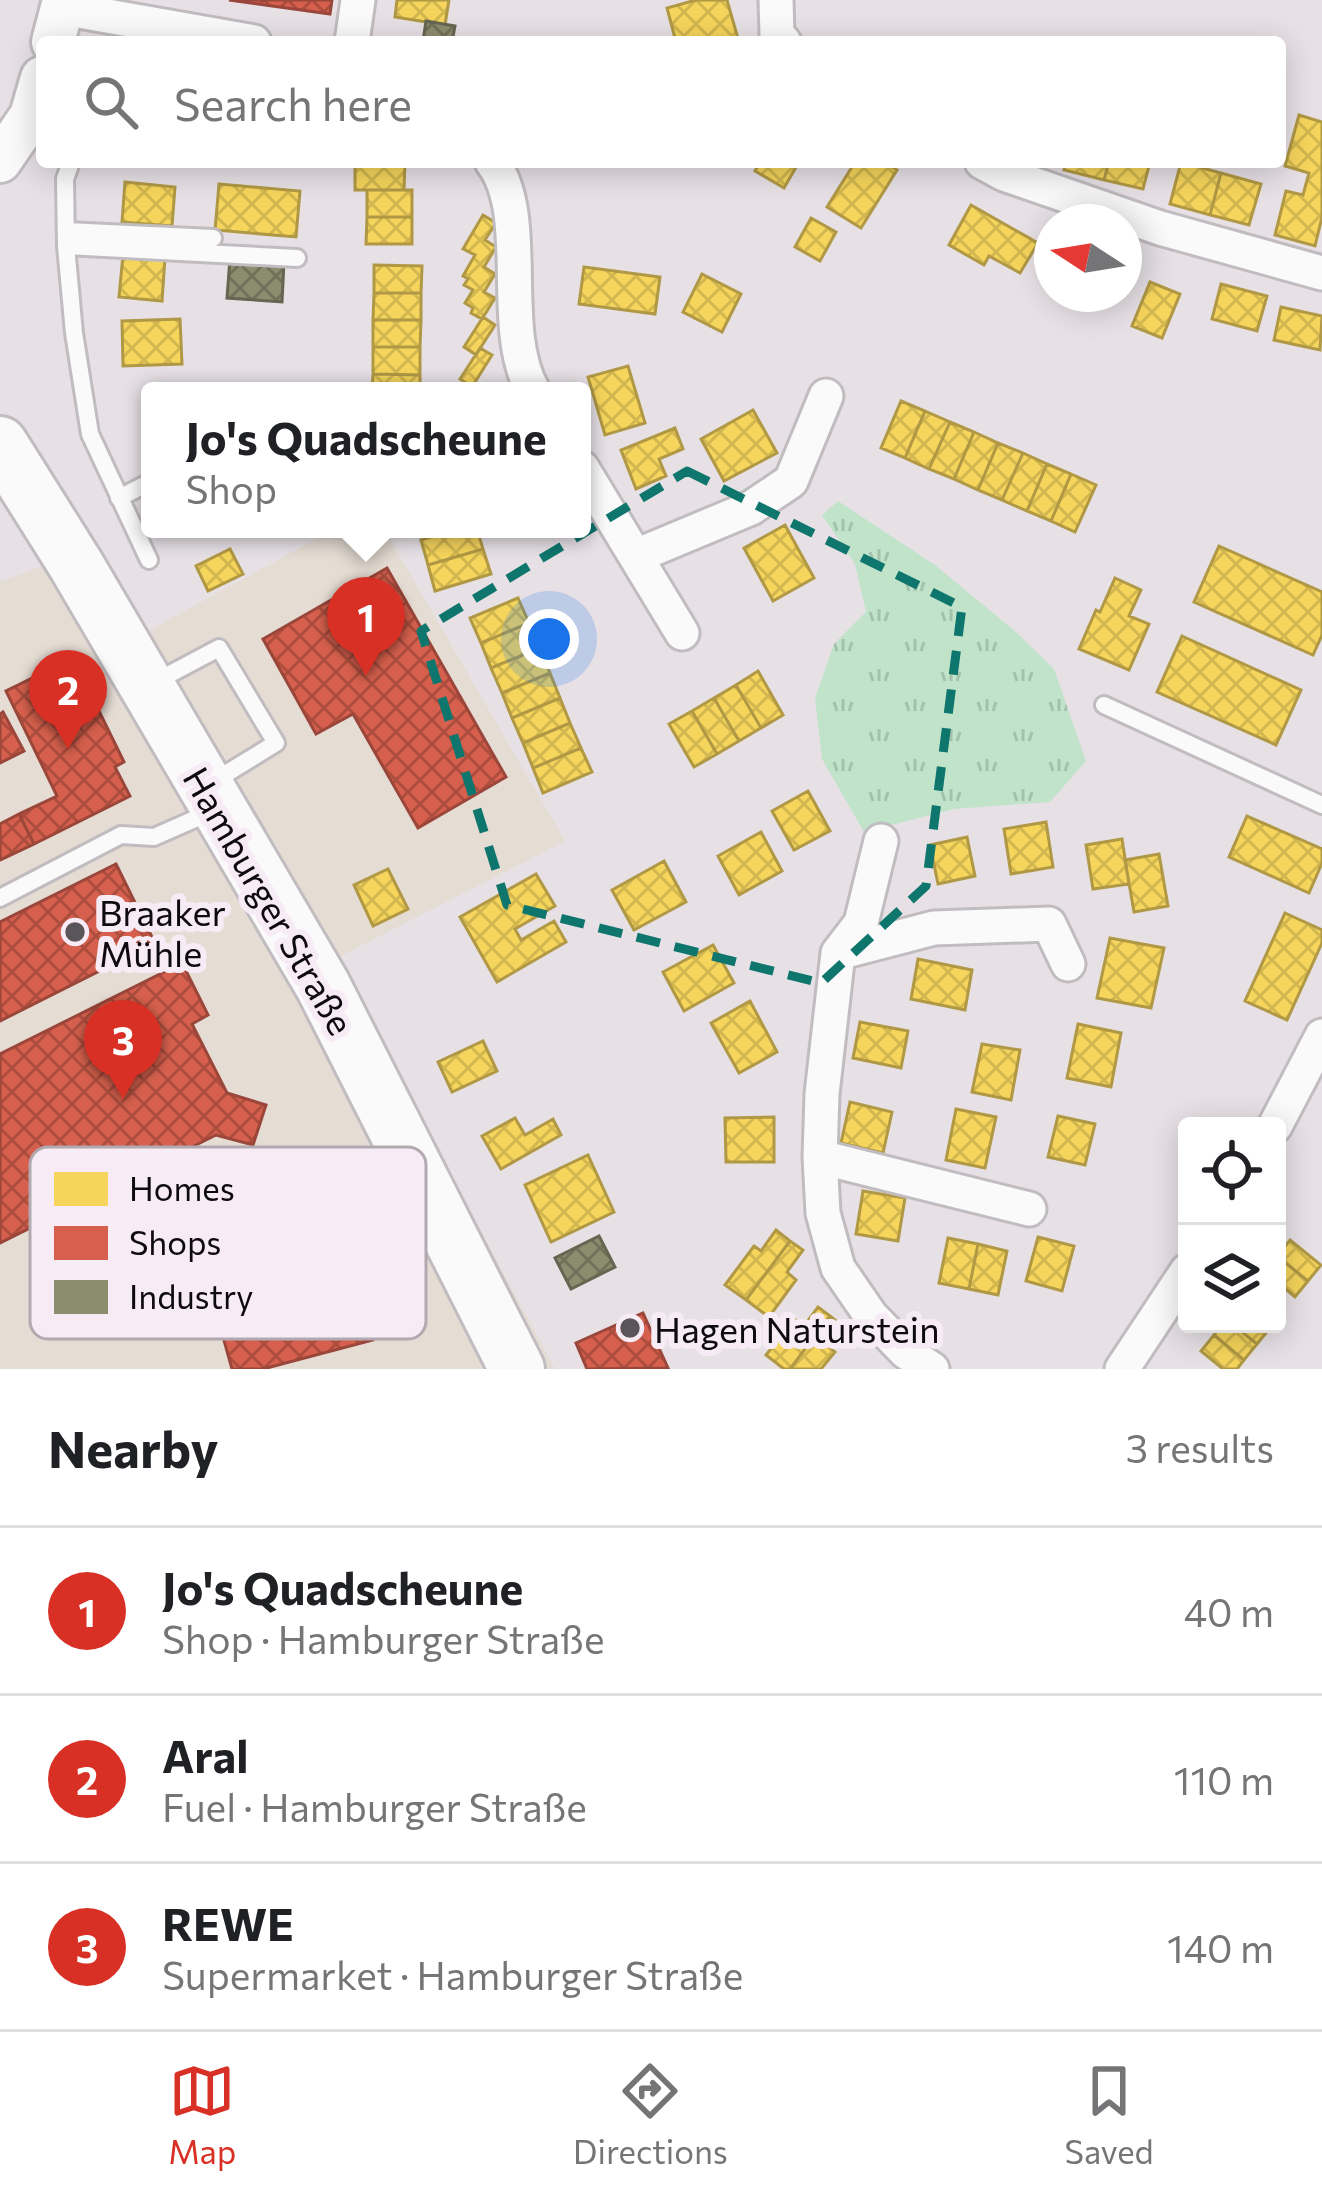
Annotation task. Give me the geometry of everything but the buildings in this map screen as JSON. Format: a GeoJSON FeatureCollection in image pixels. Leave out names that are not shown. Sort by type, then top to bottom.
{"type":"FeatureCollection","features":[{"type":"Feature","properties":{"kind":"main road","name":"Hamburger Straße"},"geometry":{"type":"LineString","coordinates":[[0,444],[323,986],[405,1147]]}},
{"type":"Feature","properties":{"kind":"main road","name":"Hamburger Straße"},"geometry":{"type":"LineString","coordinates":[[426,1189],[517,1369]]}},
{"type":"Feature","properties":{"kind":"street"},"geometry":{"type":"LineString","coordinates":[[353,36],[358,0]]}},
{"type":"Feature","properties":{"kind":"street"},"geometry":{"type":"LineString","coordinates":[[776,0],[778,36]]}},
{"type":"Feature","properties":{"kind":"street"},"geometry":{"type":"LineString","coordinates":[[60,17],[159,35]]}},
{"type":"Feature","properties":{"kind":"street"},"geometry":{"type":"LineString","coordinates":[[0,161],[31,116],[36,99]]}},
{"type":"Feature","properties":{"kind":"street"},"geometry":{"type":"LineString","coordinates":[[497,168],[511,217],[517,341],[528,382]]}},
{"type":"Feature","properties":{"kind":"street"},"geometry":{"type":"LineString","coordinates":[[993,168],[1160,228],[1322,273]]}},
{"type":"Feature","properties":{"kind":"street"},"geometry":{"type":"LineString","coordinates":[[636,556],[751,508],[791,481],[826,396]]}},
{"type":"Feature","properties":{"kind":"street"},"geometry":{"type":"LineString","coordinates":[[591,483],[682,633]]}},
{"type":"Feature","properties":{"kind":"street"},"geometry":{"type":"LineString","coordinates":[[881,841],[861,923],[838,953],[822,1094],[823,1213],[838,1268],[871,1316],[906,1352],[932,1369]]}},
{"type":"Feature","properties":{"kind":"street"},"geometry":{"type":"LineString","coordinates":[[838,953],[934,928],[1049,924],[1068,964]]}},
{"type":"Feature","properties":{"kind":"street"},"geometry":{"type":"LineString","coordinates":[[1280,1117],[1322,1036]]}},
{"type":"Feature","properties":{"kind":"street"},"geometry":{"type":"LineString","coordinates":[[820,1157],[1029,1210]]}},
{"type":"Feature","properties":{"kind":"street"},"geometry":{"type":"LineString","coordinates":[[1122,1369],[1178,1285]]}},
{"type":"Feature","properties":{"kind":"lane"},"geometry":{"type":"LineString","coordinates":[[68,168],[66,238],[89,434],[149,560]]}},
{"type":"Feature","properties":{"kind":"lane"},"geometry":{"type":"LineString","coordinates":[[66,238],[213,238]]}},
{"type":"Feature","properties":{"kind":"lane"},"geometry":{"type":"LineString","coordinates":[[66,238],[297,258]]}},
{"type":"Feature","properties":{"kind":"lane"},"geometry":{"type":"LineString","coordinates":[[119,498],[141,487]]}},
{"type":"Feature","properties":{"kind":"lane"},"geometry":{"type":"LineString","coordinates":[[0,898],[122,835],[154,836],[213,798],[276,743],[219,648],[147,686]]}},
{"type":"Feature","properties":{"kind":"lane"},"geometry":{"type":"LineString","coordinates":[[1104,705],[1322,806]]}},
{"type":"Feature","properties":{"kind":"highlighted area"},"geometry":{"type":"Polygon","coordinates":[[[687,471],[962,607],[926,886],[821,983],[507,905],[421,631],[687,471]]]}},
{"type":"Feature","properties":{"kind":"shaded area"},"geometry":{"type":"Polygon","coordinates":[[[318,538],[389,538],[565,841],[335,959],[555,1369],[0,1369],[0,582],[90,548],[143,634],[318,538]]]}},
{"type":"Feature","properties":{"kind":"green space"},"geometry":{"type":"Polygon","coordinates":[[[838,501],[935,565],[1054,669],[1086,761],[1050,802],[954,809],[864,832],[822,759],[815,698],[834,644],[866,612],[855,564],[822,515],[838,501]]]}},
{"type":"Feature","properties":{"kind":"place","name":"Jo's Quadscheune"},"geometry":{"type":"Point","coordinates":[366,676]}},
{"type":"Feature","properties":{"kind":"place","name":"Aral"},"geometry":{"type":"Point","coordinates":[68,749]}},
{"type":"Feature","properties":{"kind":"place","name":"Braaker Mühle"},"geometry":{"type":"Point","coordinates":[75,932]}},
{"type":"Feature","properties":{"kind":"place","name":"REWE"},"geometry":{"type":"Point","coordinates":[123,1099]}},
{"type":"Feature","properties":{"kind":"place","name":"Hagen Naturstein"},"geometry":{"type":"Point","coordinates":[630,1328]}}]}
